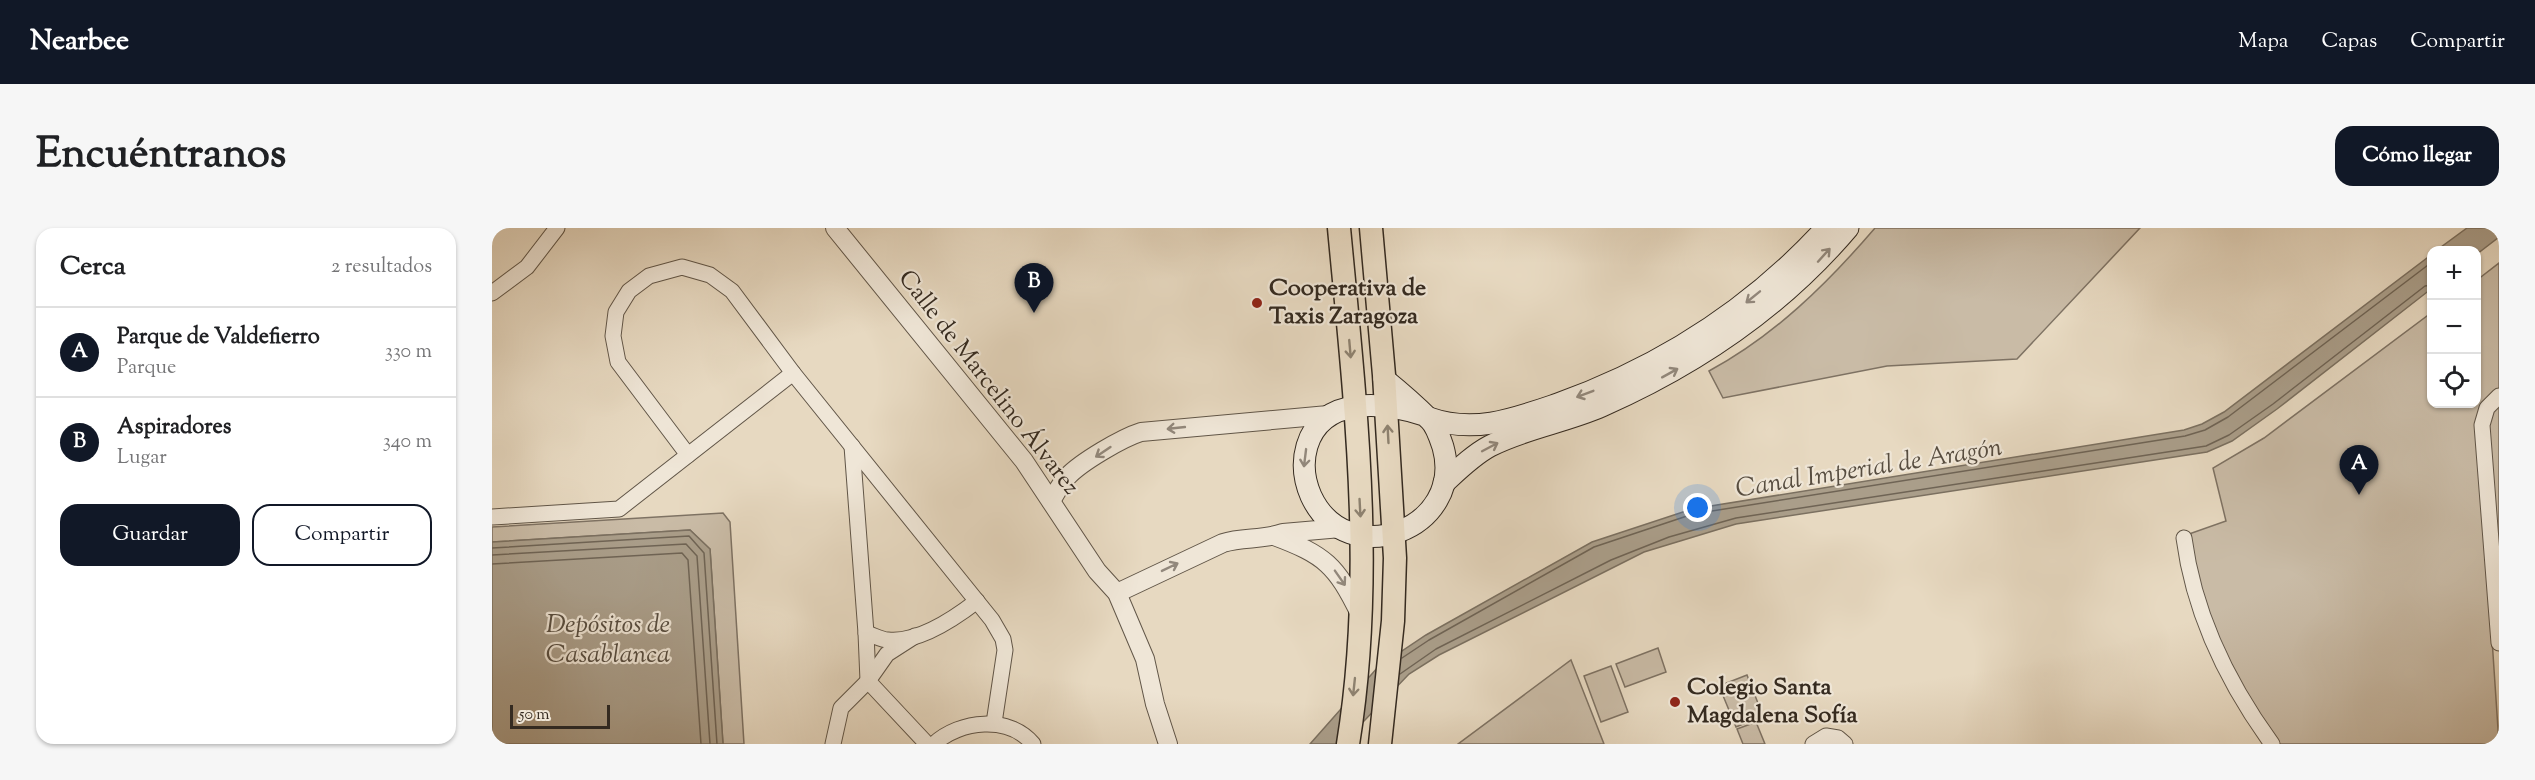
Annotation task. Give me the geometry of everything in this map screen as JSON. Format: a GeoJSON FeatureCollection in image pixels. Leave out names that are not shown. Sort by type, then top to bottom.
{"type":"FeatureCollection","features":[{"type":"Feature","properties":{"kind":"main road"},"geometry":{"type":"LineString","coordinates":[[1339,228],[1356,408],[1351,532],[1360,622],[1348,744]]}},
{"type":"Feature","properties":{"kind":"main road"},"geometry":{"type":"LineString","coordinates":[[1371,228],[1394,534],[1393,621],[1380,744]]}},
{"type":"Feature","properties":{"kind":"main road"},"geometry":{"type":"LineString","coordinates":[[1384,380],[1427,417],[1440,437],[1445,458],[1444,483],[1438,497],[1423,519],[1411,527],[1394,534],[1351,532],[1330,520],[1317,505],[1308,488],[1304,468],[1310,439],[1328,415],[1340,409],[1386,406],[1427,417],[1457,426],[1502,422],[1571,399],[1633,374],[1719,324],[1778,276],[1826,228]]}},
{"type":"Feature","properties":{"kind":"main road"},"geometry":{"type":"LineString","coordinates":[[1444,483],[1468,461],[1491,446],[1599,407],[1649,384],[1711,349],[1745,326],[1796,283],[1848,228]]}},
{"type":"Feature","properties":{"kind":"street"},"geometry":{"type":"LineString","coordinates":[[492,293],[527,267],[557,228]]}},
{"type":"Feature","properties":{"kind":"street","name":"Calle de Marcelino Álvarez"},"geometry":{"type":"LineString","coordinates":[[835,228],[1036,478],[1097,571],[1117,593],[1150,673],[1155,704],[1168,744]]}},
{"type":"Feature","properties":{"kind":"street"},"geometry":{"type":"LineString","coordinates":[[688,455],[618,362],[613,336],[616,312],[629,291],[649,276],[682,267],[710,275],[732,291],[793,373],[992,620],[1003,639],[1005,650],[994,723]]}},
{"type":"Feature","properties":{"kind":"street"},"geometry":{"type":"LineString","coordinates":[[492,516],[619,510],[793,373]]}},
{"type":"Feature","properties":{"kind":"street"},"geometry":{"type":"LineString","coordinates":[[2499,396],[2487,408],[2482,425],[2496,554],[2499,643]]}},
{"type":"Feature","properties":{"kind":"street"},"geometry":{"type":"LineString","coordinates":[[1052,501],[1068,476],[1107,449],[1141,432],[1328,415]]}},
{"type":"Feature","properties":{"kind":"street"},"geometry":{"type":"LineString","coordinates":[[852,446],[868,681],[927,744]]}},
{"type":"Feature","properties":{"kind":"street"},"geometry":{"type":"LineString","coordinates":[[1036,478],[1068,476]]}},
{"type":"Feature","properties":{"kind":"street"},"geometry":{"type":"LineString","coordinates":[[1117,593],[1211,546],[1237,539],[1274,536],[1283,533],[1351,532]]}},
{"type":"Feature","properties":{"kind":"street"},"geometry":{"type":"LineString","coordinates":[[1274,536],[1302,546],[1323,558],[1345,585],[1360,622]]}},
{"type":"Feature","properties":{"kind":"street"},"geometry":{"type":"LineString","coordinates":[[2184,538],[2206,629],[2244,701],[2272,744]]}},
{"type":"Feature","properties":{"kind":"street","name":"Calle de Marcelino Álvarez"},"geometry":{"type":"LineString","coordinates":[[1097,571],[1146,689],[1155,704]]}},
{"type":"Feature","properties":{"kind":"street"},"geometry":{"type":"LineString","coordinates":[[833,744],[841,708],[868,681],[887,654],[915,636],[960,615],[977,601]]}},
{"type":"Feature","properties":{"kind":"street"},"geometry":{"type":"LineString","coordinates":[[866,633],[888,640],[915,636]]}},
{"type":"Feature","properties":{"kind":"street"},"geometry":{"type":"LineString","coordinates":[[934,744],[961,727],[994,723],[1025,735],[1033,744]]}},
{"type":"Feature","properties":{"kind":"street"},"geometry":{"type":"LineString","coordinates":[[1813,744],[1826,736],[1838,738],[1845,744]]}},
{"type":"Feature","properties":{"kind":"shaded area"},"geometry":{"type":"Polygon","coordinates":[[[1875,228],[2140,228],[2017,359],[1887,366],[1723,398],[1709,371],[1756,342],[1819,289],[1875,228]]]}},
{"type":"Feature","properties":{"kind":"shaded area"},"geometry":{"type":"Polygon","coordinates":[[[2499,263],[2499,548],[2486,549],[2499,744],[2280,744],[2230,666],[2208,615],[2199,585],[2189,534],[2226,521],[2213,468],[2264,438],[2427,316],[2427,408],[2481,408],[2481,277],[2499,263]]]}},
{"type":"Feature","properties":{"kind":"shaded area"},"geometry":{"type":"Polygon","coordinates":[[[723,513],[730,522],[744,744],[723,744],[710,549],[690,530],[492,542],[492,527],[723,513]]]}},
{"type":"Feature","properties":{"kind":"shaded area"},"geometry":{"type":"Polygon","coordinates":[[[1658,648],[1666,672],[1625,687],[1616,664],[1658,648]]]}},
{"type":"Feature","properties":{"kind":"shaded area"},"geometry":{"type":"Polygon","coordinates":[[[1571,660],[1604,744],[1458,744],[1571,660]]]}},
{"type":"Feature","properties":{"kind":"shaded area"},"geometry":{"type":"Polygon","coordinates":[[[1611,666],[1628,712],[1601,722],[1584,676],[1611,666]]]}},
{"type":"Feature","properties":{"kind":"shaded area"},"geometry":{"type":"Polygon","coordinates":[[[1747,675],[1763,716],[1736,727],[1719,686],[1747,675]]]}},
{"type":"Feature","properties":{"kind":"shaded area"},"geometry":{"type":"Polygon","coordinates":[[[1756,722],[1765,744],[1743,744],[1737,729],[1756,722]]]}},
{"type":"Feature","properties":{"kind":"water"},"geometry":{"type":"Polygon","coordinates":[[[2467,228],[2499,228],[2499,237],[2481,251],[2481,246],[2442,246],[2467,228]]]}},
{"type":"Feature","properties":{"kind":"water","name":"Canal Imperial de Aragón"},"geometry":{"type":"Polygon","coordinates":[[[2427,258],[2427,292],[2277,409],[2232,441],[2207,452],[1736,524],[1644,552],[1439,655],[1409,674],[1342,744],[1310,744],[1378,667],[1426,635],[1592,542],[1692,509],[2184,430],[2202,424],[2224,412],[2427,258]]]}},
{"type":"Feature","properties":{"kind":"water","name":"Depósitos de Casablanca"},"geometry":{"type":"Polygon","coordinates":[[[690,530],[710,549],[723,744],[492,744],[492,542],[690,530]]]}},
{"type":"Feature","properties":{"kind":"place","name":"Cooperativa de Taxis Zaragoza"},"geometry":{"type":"Point","coordinates":[1257,303]}},
{"type":"Feature","properties":{"kind":"place","name":"Aspiradores"},"geometry":{"type":"Point","coordinates":[1034,313]}},
{"type":"Feature","properties":{"kind":"place","name":"Parque de Valdefierro"},"geometry":{"type":"Point","coordinates":[2359,495]}},
{"type":"Feature","properties":{"kind":"place","name":"Colegio Santa Magdalena Sofía"},"geometry":{"type":"Point","coordinates":[1675,702]}}]}
